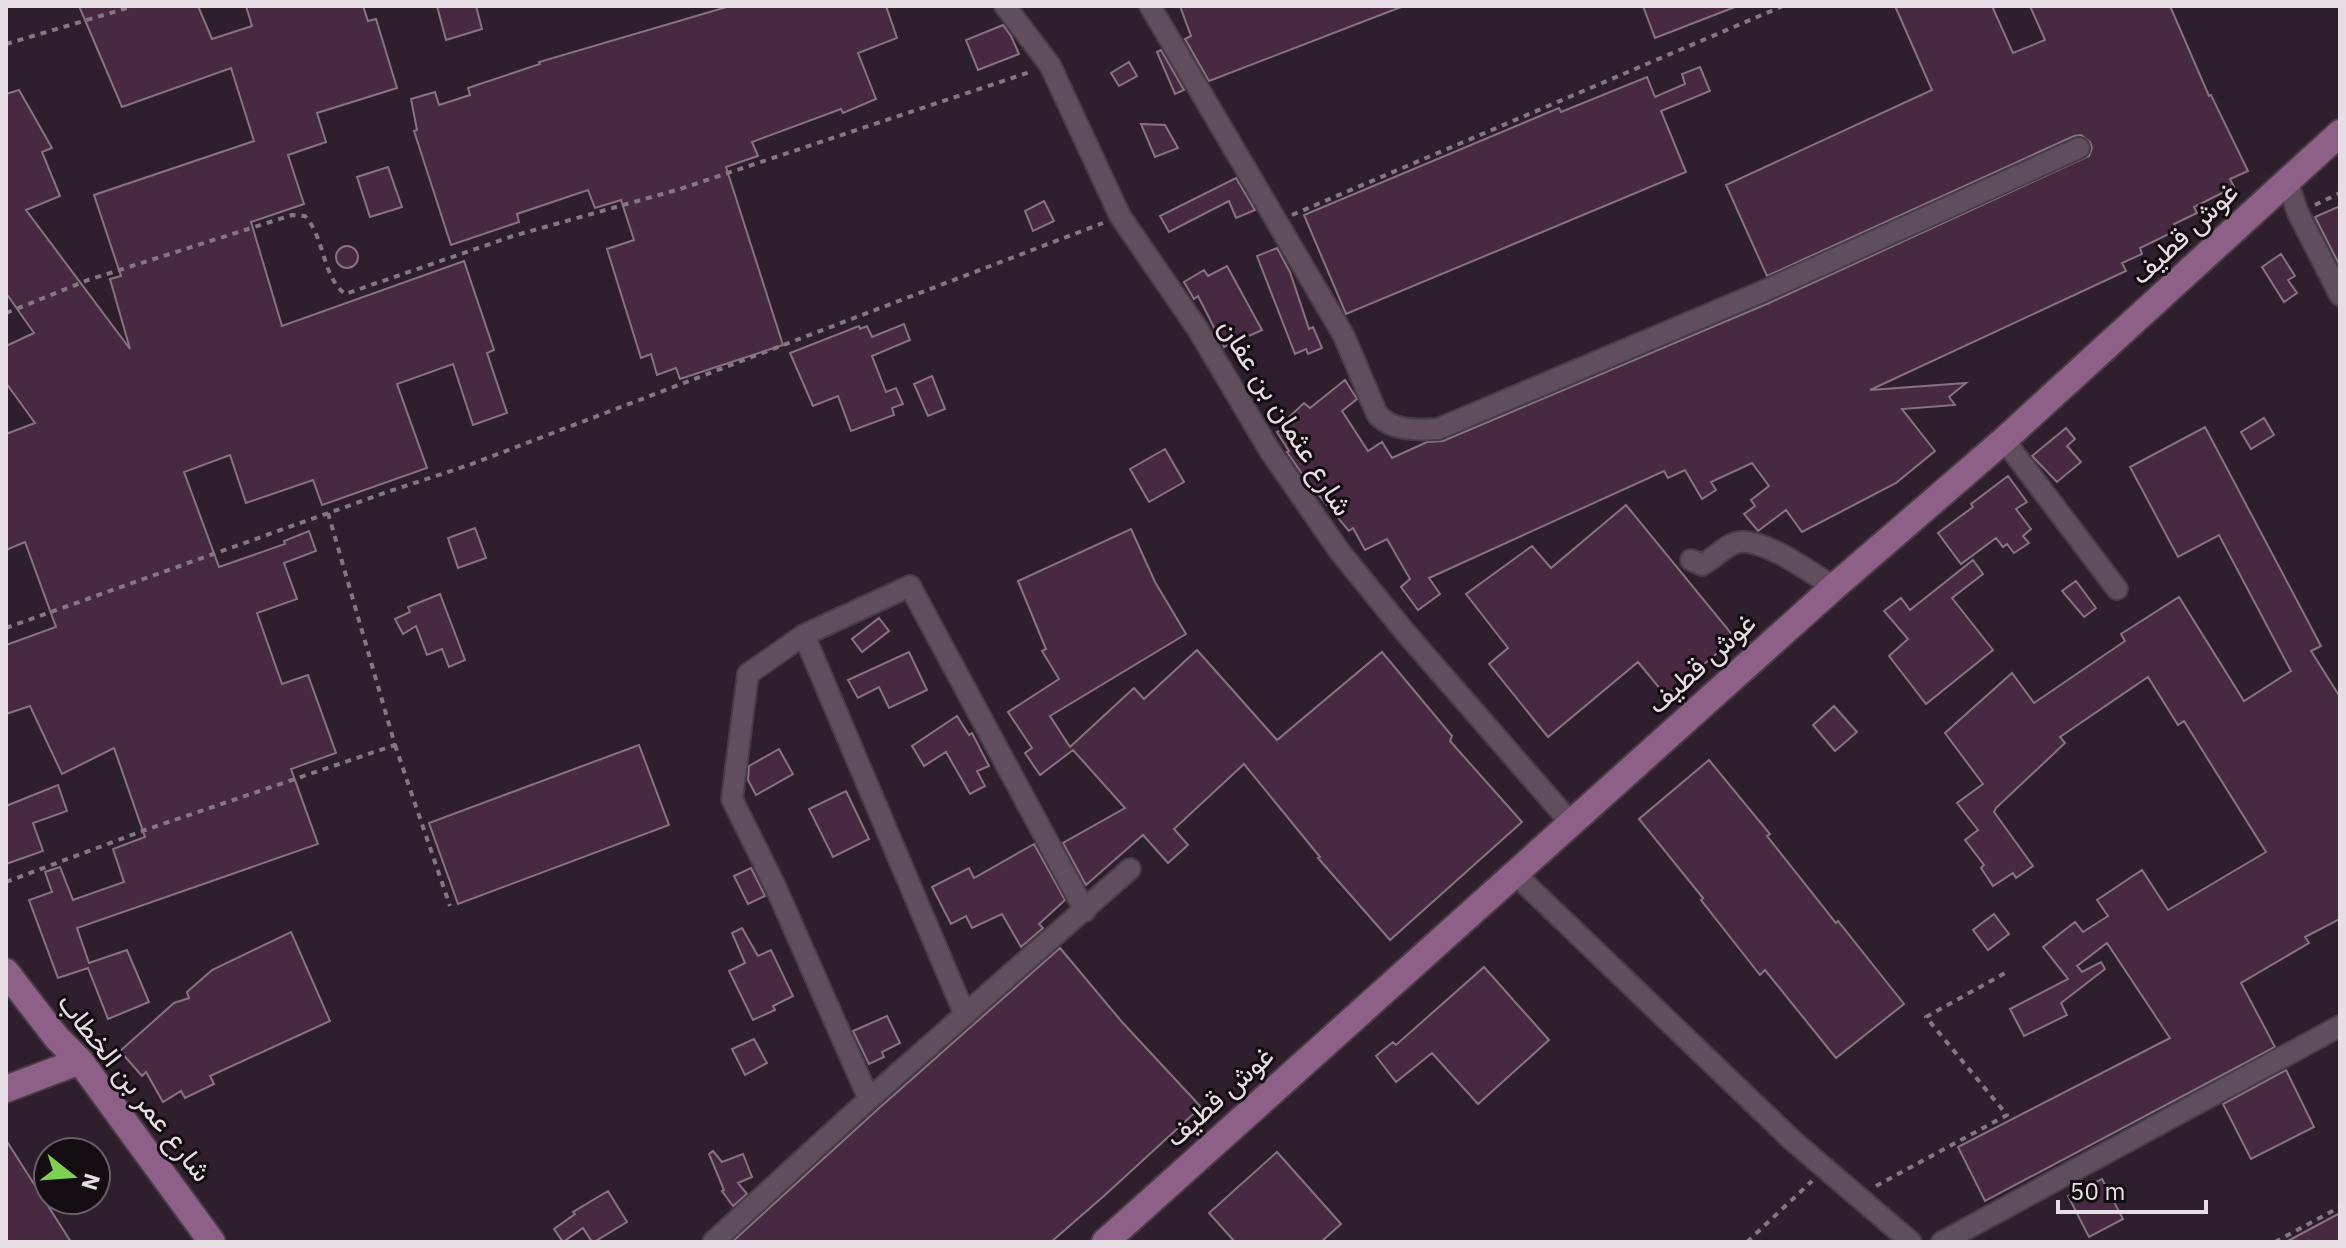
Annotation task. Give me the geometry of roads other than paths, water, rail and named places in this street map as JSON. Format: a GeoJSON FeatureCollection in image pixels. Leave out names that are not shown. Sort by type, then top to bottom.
{"type":"FeatureCollection","features":[{"type":"Feature","properties":{"kind":"main road","name":"غوش قطيف"},"geometry":{"type":"LineString","coordinates":[[1105,1242],[1834,587],[2004,440],[2340,133]]}},
{"type":"Feature","properties":{"kind":"main road","name":"شارع عمر بن الخطاب"},"geometry":{"type":"LineString","coordinates":[[6,972],[57,1038],[80,1061],[212,1242]]}},
{"type":"Feature","properties":{"kind":"main road"},"geometry":{"type":"LineString","coordinates":[[6,1089],[80,1061]]}},
{"type":"Feature","properties":{"kind":"street","name":"شارع عثمان بن عفان"},"geometry":{"type":"LineString","coordinates":[[1005,6],[1050,65],[1120,216],[1197,328],[1270,451],[1340,552],[1405,632],[1571,823]]}},
{"type":"Feature","properties":{"kind":"street"},"geometry":{"type":"LineString","coordinates":[[1150,6],[1344,336],[1377,414],[1382,421],[1409,430],[1438,429],[1764,291],[2079,148]]}},
{"type":"Feature","properties":{"kind":"street"},"geometry":{"type":"LineString","coordinates":[[2287,181],[2298,213],[2340,295]]}},
{"type":"Feature","properties":{"kind":"street"},"geometry":{"type":"LineString","coordinates":[[2004,440],[2117,589]]}},
{"type":"Feature","properties":{"kind":"street"},"geometry":{"type":"LineString","coordinates":[[1691,560],[1702,565],[1736,542],[1749,542],[1788,557],[1834,587]]}},
{"type":"Feature","properties":{"kind":"street"},"geometry":{"type":"LineString","coordinates":[[869,1099],[776,888],[732,799],[748,674],[804,635],[910,586],[1085,911]]}},
{"type":"Feature","properties":{"kind":"street"},"geometry":{"type":"LineString","coordinates":[[804,635],[965,1015]]}},
{"type":"Feature","properties":{"kind":"street"},"geometry":{"type":"LineString","coordinates":[[713,1242],[869,1099],[1130,869]]}},
{"type":"Feature","properties":{"kind":"street"},"geometry":{"type":"LineString","coordinates":[[1514,873],[1792,1140],[1911,1242]]}},
{"type":"Feature","properties":{"kind":"street"},"geometry":{"type":"LineString","coordinates":[[1942,1242],[2340,1026]]}}]}
